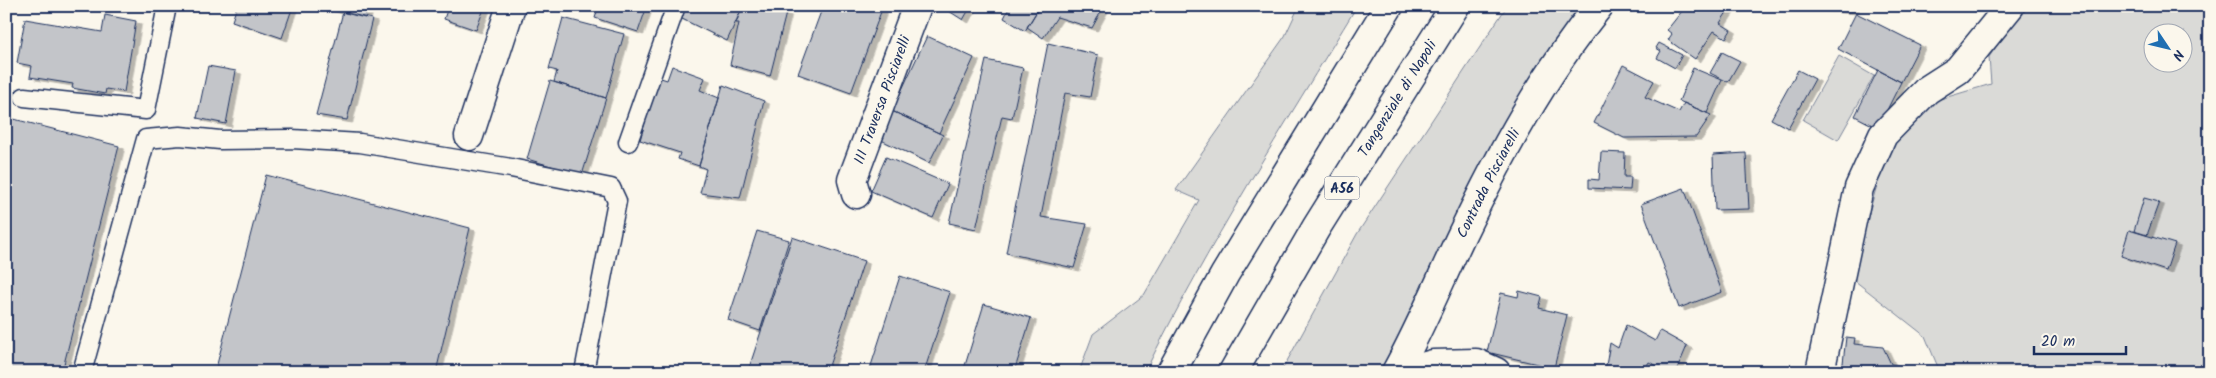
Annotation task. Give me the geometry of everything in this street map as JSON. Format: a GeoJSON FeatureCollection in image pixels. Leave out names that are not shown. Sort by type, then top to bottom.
{"type":"FeatureCollection","features":[{"type":"Feature","properties":{"kind":"main road"},"geometry":{"type":"LineString","coordinates":[[469,136],[511,6]]}},
{"type":"Feature","properties":{"kind":"main road","name":"III Traversa Pisciarelli"},"geometry":{"type":"LineString","coordinates":[[856,194],[852,180],[916,6]]}},
{"type":"Feature","properties":{"kind":"main road"},"geometry":{"type":"LineString","coordinates":[[1171,372],[1225,274],[1389,6]]}},
{"type":"Feature","properties":{"kind":"main road","name":"Tangenziale di Napoli"},"geometry":{"type":"LineString","coordinates":[[1233,372],[1316,228],[1455,6]]}},
{"type":"Feature","properties":{"kind":"main road","name":"Contrada Pisciarelli"},"geometry":{"type":"LineString","coordinates":[[1396,372],[1463,232],[1532,102],[1579,30],[1599,6]]}},
{"type":"Feature","properties":{"kind":"main road"},"geometry":{"type":"LineString","coordinates":[[1820,372],[1859,188],[1884,135],[1927,90],[1958,70],[2010,6]]}},
{"type":"Feature","properties":{"kind":"main road"},"geometry":{"type":"LineString","coordinates":[[1405,372],[1434,364],[1476,364],[1496,372]]}},
{"type":"Feature","properties":{"kind":"lane"},"geometry":{"type":"LineString","coordinates":[[24,97],[146,110],[167,6]]}},
{"type":"Feature","properties":{"kind":"lane"},"geometry":{"type":"LineString","coordinates":[[628,142],[676,6]]}},
{"type":"Feature","properties":{"kind":"lane"},"geometry":{"type":"LineString","coordinates":[[82,372],[146,139],[180,136],[220,140],[292,139],[360,143],[511,168],[611,188],[617,201],[584,372]]}},
{"type":"Feature","properties":{"kind":"shaded area"},"geometry":{"type":"Polygon","coordinates":[[[1299,6],[1357,6],[1220,232],[1145,372],[1079,372],[1093,334],[1144,295],[1199,200],[1176,190],[1285,36],[1299,6]]]}},
{"type":"Feature","properties":{"kind":"shaded area"},"geometry":{"type":"Polygon","coordinates":[[[1507,6],[1585,6],[1381,372],[1281,372],[1357,234],[1507,6]]]}},
{"type":"Feature","properties":{"kind":"shaded area"},"geometry":{"type":"Polygon","coordinates":[[[2024,6],[2210,6],[2210,372],[1940,372],[1925,336],[1850,277],[1885,158],[1910,123],[1934,101],[1991,84],[1989,57],[2024,6]]]}},
{"type":"Feature","properties":{"kind":"shaded area"},"geometry":{"type":"Polygon","coordinates":[[[1839,56],[1874,76],[1838,140],[1803,120],[1839,56]]]}},
{"type":"Feature","properties":{"kind":"building"},"geometry":{"type":"Polygon","coordinates":[[[237,6],[293,6],[282,38],[232,21],[237,6]]]}},
{"type":"Feature","properties":{"kind":"building"},"geometry":{"type":"Polygon","coordinates":[[[327,6],[368,6],[365,18],[326,8],[327,6]]]}},
{"type":"Feature","properties":{"kind":"building"},"geometry":{"type":"Polygon","coordinates":[[[446,6],[485,6],[476,30],[444,19],[448,7],[446,6]]]}},
{"type":"Feature","properties":{"kind":"building"},"geometry":{"type":"Polygon","coordinates":[[[599,6],[647,6],[638,32],[595,18],[599,6]]]}},
{"type":"Feature","properties":{"kind":"building"},"geometry":{"type":"Polygon","coordinates":[[[680,6],[743,6],[727,41],[676,16],[680,6]]]}},
{"type":"Feature","properties":{"kind":"building"},"geometry":{"type":"Polygon","coordinates":[[[743,6],[758,6],[786,13],[770,76],[730,65],[739,23],[736,23],[743,6]]]}},
{"type":"Feature","properties":{"kind":"building"},"geometry":{"type":"Polygon","coordinates":[[[823,6],[873,6],[882,9],[851,93],[798,74],[823,6]]]}},
{"type":"Feature","properties":{"kind":"building"},"geometry":{"type":"Polygon","coordinates":[[[941,6],[971,6],[963,20],[941,6]]]}},
{"type":"Feature","properties":{"kind":"building"},"geometry":{"type":"Polygon","coordinates":[[[1010,6],[1040,6],[1025,31],[1004,18],[1010,6]]]}},
{"type":"Feature","properties":{"kind":"building"},"geometry":{"type":"Polygon","coordinates":[[[1040,6],[1104,6],[1092,28],[1057,17],[1043,38],[1027,27],[1040,6]]]}},
{"type":"Feature","properties":{"kind":"building"},"geometry":{"type":"Polygon","coordinates":[[[1686,6],[1731,6],[1720,23],[1731,30],[1726,38],[1714,31],[1695,59],[1668,40],[1672,34],[1667,30],[1686,6]]]}},
{"type":"Feature","properties":{"kind":"building"},"geometry":{"type":"Polygon","coordinates":[[[1784,6],[1854,6],[1852,11],[1784,6]]]}},
{"type":"Feature","properties":{"kind":"building"},"geometry":{"type":"Polygon","coordinates":[[[343,12],[372,19],[347,120],[316,115],[343,12]]]}},
{"type":"Feature","properties":{"kind":"building"},"geometry":{"type":"Polygon","coordinates":[[[1856,13],[1920,45],[1901,82],[1838,49],[1856,13]]]}},
{"type":"Feature","properties":{"kind":"building"},"geometry":{"type":"Polygon","coordinates":[[[105,15],[136,21],[124,92],[106,89],[105,94],[72,88],[73,84],[30,77],[32,66],[17,63],[25,19],[102,32],[105,15]]]}},
{"type":"Feature","properties":{"kind":"building"},"geometry":{"type":"Polygon","coordinates":[[[563,18],[624,34],[606,98],[554,82],[557,71],[549,69],[563,18]]]}},
{"type":"Feature","properties":{"kind":"building"},"geometry":{"type":"Polygon","coordinates":[[[927,36],[974,58],[939,133],[892,111],[927,36]]]}},
{"type":"Feature","properties":{"kind":"building"},"geometry":{"type":"Polygon","coordinates":[[[1048,43],[1098,55],[1090,97],[1065,93],[1041,217],[1087,224],[1074,268],[1006,253],[1048,43]]]}},
{"type":"Feature","properties":{"kind":"building"},"geometry":{"type":"Polygon","coordinates":[[[1659,43],[1682,55],[1675,68],[1657,58],[1661,51],[1656,48],[1659,43]]]}},
{"type":"Feature","properties":{"kind":"building"},"geometry":{"type":"Polygon","coordinates":[[[1722,52],[1740,61],[1728,82],[1710,73],[1722,52]]]}},
{"type":"Feature","properties":{"kind":"building"},"geometry":{"type":"Polygon","coordinates":[[[986,60],[1023,68],[1012,118],[1002,116],[976,229],[949,223],[986,60]]]}},
{"type":"Feature","properties":{"kind":"building"},"geometry":{"type":"Polygon","coordinates":[[[1623,65],[1654,81],[1645,97],[1679,112],[1684,103],[1711,115],[1696,137],[1624,138],[1594,123],[1623,65]]]}},
{"type":"Feature","properties":{"kind":"building"},"geometry":{"type":"Polygon","coordinates":[[[208,66],[236,71],[226,124],[197,118],[208,66]]]}},
{"type":"Feature","properties":{"kind":"building"},"geometry":{"type":"Polygon","coordinates":[[[672,66],[705,78],[700,90],[719,98],[699,166],[678,159],[680,153],[640,140],[658,77],[667,80],[672,66]]]}},
{"type":"Feature","properties":{"kind":"building"},"geometry":{"type":"Polygon","coordinates":[[[1693,68],[1722,80],[1707,113],[1679,101],[1693,68]]]}},
{"type":"Feature","properties":{"kind":"building"},"geometry":{"type":"Polygon","coordinates":[[[1798,70],[1815,79],[1788,128],[1771,119],[1798,70]]]}},
{"type":"Feature","properties":{"kind":"building"},"geometry":{"type":"Polygon","coordinates":[[[1878,70],[1901,82],[1878,128],[1855,116],[1878,70]]]}},
{"type":"Feature","properties":{"kind":"building"},"geometry":{"type":"Polygon","coordinates":[[[550,81],[606,98],[582,175],[527,159],[550,81]]]}},
{"type":"Feature","properties":{"kind":"building"},"geometry":{"type":"Polygon","coordinates":[[[723,85],[764,101],[740,198],[700,193],[706,169],[699,166],[723,85]]]}},
{"type":"Feature","properties":{"kind":"building"},"geometry":{"type":"Polygon","coordinates":[[[892,111],[943,135],[929,163],[881,140],[892,111]]]}},
{"type":"Feature","properties":{"kind":"building"},"geometry":{"type":"Polygon","coordinates":[[[6,117],[119,146],[62,372],[6,372],[6,117]]]}},
{"type":"Feature","properties":{"kind":"building"},"geometry":{"type":"Polygon","coordinates":[[[1601,152],[1625,153],[1624,177],[1631,177],[1630,190],[1589,188],[1589,179],[1599,180],[1601,152]]]}},
{"type":"Feature","properties":{"kind":"building"},"geometry":{"type":"Polygon","coordinates":[[[1746,153],[1749,209],[1715,210],[1713,155],[1746,153]]]}},
{"type":"Feature","properties":{"kind":"building"},"geometry":{"type":"Polygon","coordinates":[[[886,157],[948,184],[933,218],[871,191],[886,157]]]}},
{"type":"Feature","properties":{"kind":"building"},"geometry":{"type":"Polygon","coordinates":[[[266,175],[470,228],[436,372],[215,372],[266,175]]]}},
{"type":"Feature","properties":{"kind":"building"},"geometry":{"type":"Polygon","coordinates":[[[1684,188],[1722,292],[1679,308],[1641,204],[1684,188]]]}},
{"type":"Feature","properties":{"kind":"building"},"geometry":{"type":"Polygon","coordinates":[[[2144,198],[2159,202],[2147,235],[2134,231],[2144,198]]]}},
{"type":"Feature","properties":{"kind":"building"},"geometry":{"type":"Polygon","coordinates":[[[2129,230],[2175,244],[2166,271],[2121,256],[2129,230]]]}},
{"type":"Feature","properties":{"kind":"building"},"geometry":{"type":"Polygon","coordinates":[[[757,231],[789,240],[760,331],[728,320],[757,231]]]}},
{"type":"Feature","properties":{"kind":"building"},"geometry":{"type":"Polygon","coordinates":[[[792,237],[864,261],[827,372],[760,372],[749,368],[792,237]]]}},
{"type":"Feature","properties":{"kind":"building"},"geometry":{"type":"Polygon","coordinates":[[[900,276],[950,292],[924,372],[869,372],[900,276]]]}},
{"type":"Feature","properties":{"kind":"building"},"geometry":{"type":"Polygon","coordinates":[[[1519,291],[1542,297],[1539,308],[1567,315],[1554,368],[1487,352],[1501,293],[1518,297],[1519,291]]]}},
{"type":"Feature","properties":{"kind":"building"},"geometry":{"type":"Polygon","coordinates":[[[984,304],[1031,318],[1014,372],[963,372],[984,304]]]}},
{"type":"Feature","properties":{"kind":"building"},"geometry":{"type":"Polygon","coordinates":[[[1626,325],[1655,341],[1660,331],[1687,346],[1676,372],[1654,372],[1657,366],[1649,362],[1643,372],[1605,371],[1610,343],[1618,348],[1626,325]]]}},
{"type":"Feature","properties":{"kind":"building"},"geometry":{"type":"Polygon","coordinates":[[[1846,337],[1855,338],[1854,344],[1883,347],[1891,364],[1910,368],[1909,372],[1842,372],[1846,337]]]}}]}
